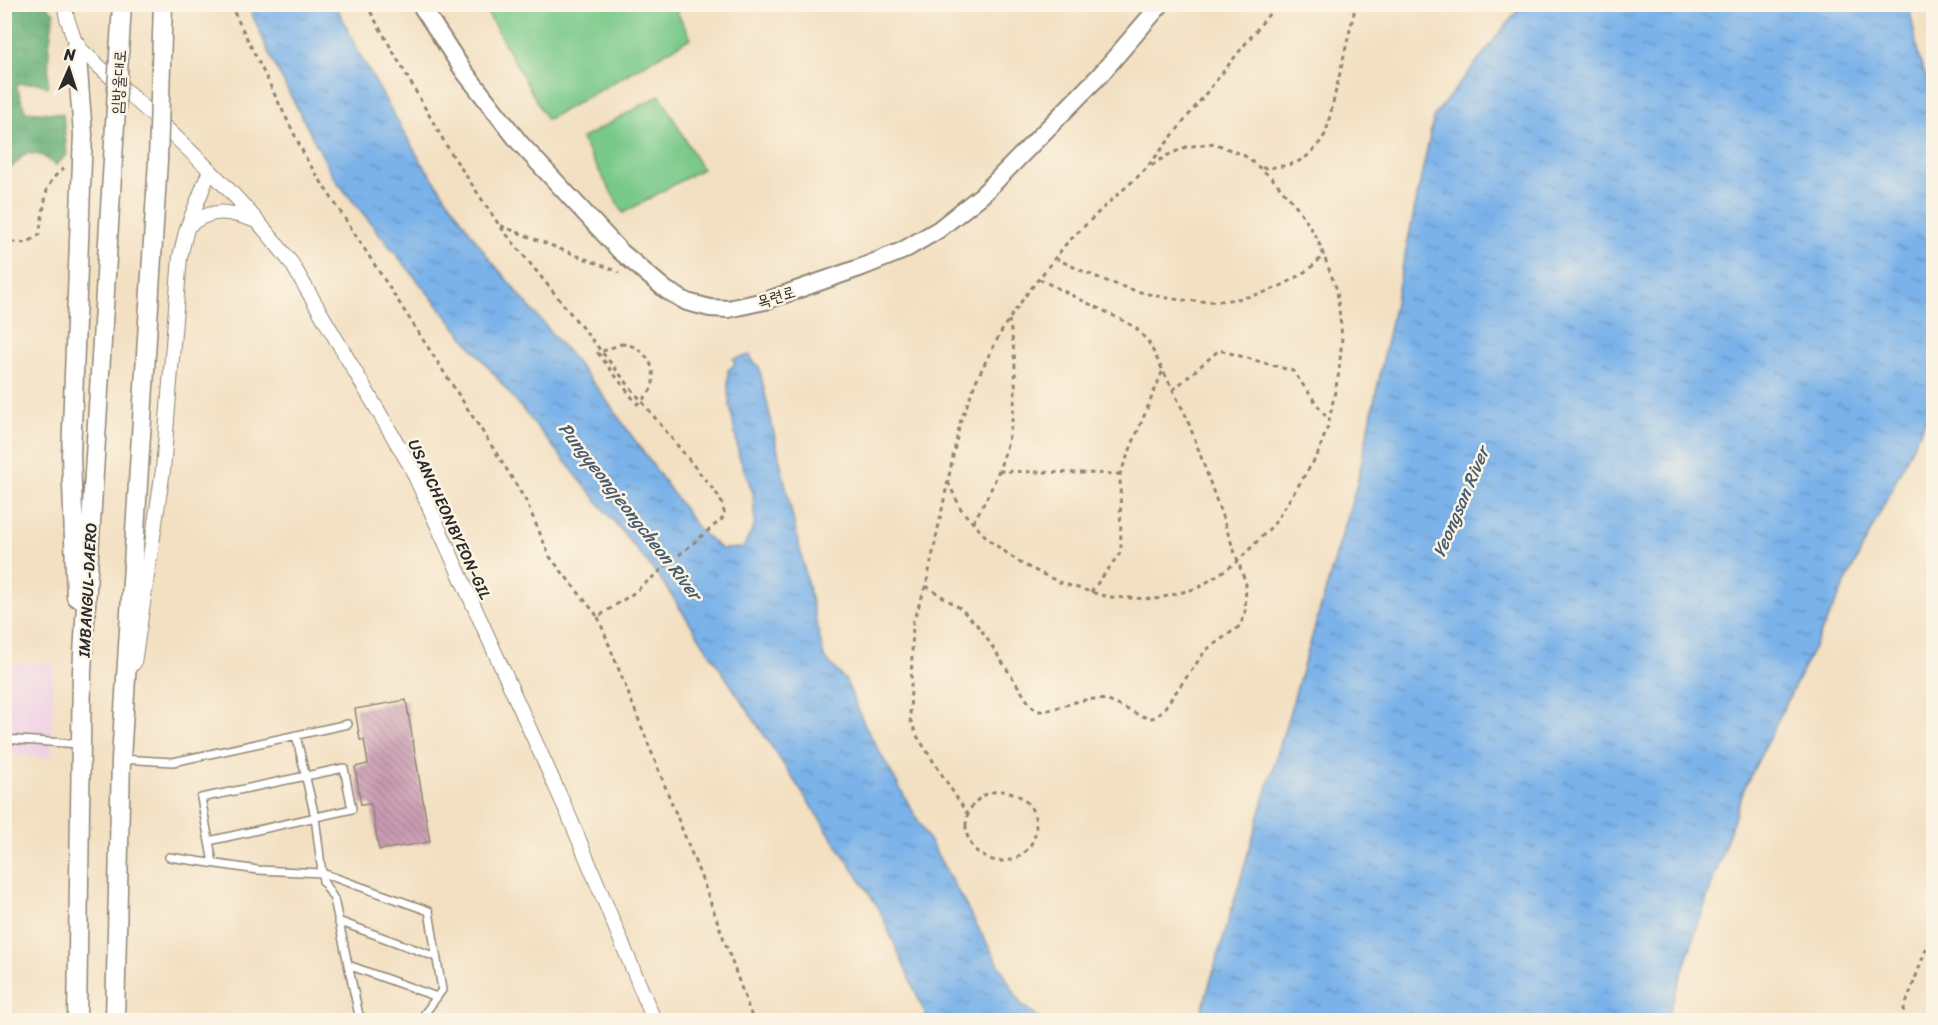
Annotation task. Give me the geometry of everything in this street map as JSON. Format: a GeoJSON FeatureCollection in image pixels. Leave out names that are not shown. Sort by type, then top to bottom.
{"type":"FeatureCollection","features":[{"type":"Feature","properties":{"kind":"main road","name":"임방울대로"},"geometry":{"type":"LineString","coordinates":[[113,159],[122,4]]}},
{"type":"Feature","properties":{"kind":"main road"},"geometry":{"type":"LineString","coordinates":[[115,1020],[122,752],[158,160],[163,4]]}},
{"type":"Feature","properties":{"kind":"main road"},"geometry":{"type":"LineString","coordinates":[[76,45],[83,134],[71,455],[76,602],[82,670]]}},
{"type":"Feature","properties":{"kind":"main road","name":"IMBANGUL-DAERO"},"geometry":{"type":"LineString","coordinates":[[77,1020],[82,670],[113,159]]}},
{"type":"Feature","properties":{"kind":"street","name":"USANCHEONBYEON-GIL"},"geometry":{"type":"LineString","coordinates":[[64,4],[76,45],[210,170],[259,222],[292,264],[411,467],[569,816],[654,1020]]}},
{"type":"Feature","properties":{"kind":"street","name":"목련로"},"geometry":{"type":"LineString","coordinates":[[420,4],[463,70],[519,142],[620,251],[666,290],[687,302],[710,308],[728,309],[765,301],[862,267],[902,251],[938,230],[982,195],[1100,75],[1161,4]]}},
{"type":"Feature","properties":{"kind":"street"},"geometry":{"type":"LineString","coordinates":[[122,752],[163,470],[180,257],[188,226],[210,170]]}},
{"type":"Feature","properties":{"kind":"street"},"geometry":{"type":"LineString","coordinates":[[188,226],[205,214],[214,213],[242,216],[259,222]]}},
{"type":"Feature","properties":{"kind":"lane"},"geometry":{"type":"LineString","coordinates":[[122,752],[173,762],[348,724]]}},
{"type":"Feature","properties":{"kind":"lane"},"geometry":{"type":"LineString","coordinates":[[296,735],[315,817],[323,880],[334,899],[359,1018],[373,1020]]}},
{"type":"Feature","properties":{"kind":"lane"},"geometry":{"type":"LineString","coordinates":[[4,739],[80,744]]}},
{"type":"Feature","properties":{"kind":"lane"},"geometry":{"type":"LineString","coordinates":[[209,840],[352,808],[344,768],[201,798],[213,863]]}},
{"type":"Feature","properties":{"kind":"lane"},"geometry":{"type":"LineString","coordinates":[[170,856],[258,870],[322,873],[429,912],[442,990],[420,1020]]}},
{"type":"Feature","properties":{"kind":"lane"},"geometry":{"type":"LineString","coordinates":[[338,921],[436,957]]}},
{"type":"Feature","properties":{"kind":"lane"},"geometry":{"type":"LineString","coordinates":[[348,965],[437,997]]}},
{"type":"Feature","properties":{"kind":"path"},"geometry":{"type":"LineString","coordinates":[[230,4],[307,160],[504,465],[526,501],[550,557],[598,617],[705,886],[753,1020]]}},
{"type":"Feature","properties":{"kind":"path"},"geometry":{"type":"LineString","coordinates":[[366,4],[449,150],[498,225],[720,498],[725,515],[722,519],[635,592],[598,617]]}},
{"type":"Feature","properties":{"kind":"path"},"geometry":{"type":"LineString","coordinates":[[1144,171],[1277,4]]}},
{"type":"Feature","properties":{"kind":"path"},"geometry":{"type":"LineString","coordinates":[[1260,168],[1280,167],[1303,160],[1315,151],[1326,133],[1356,4]]}},
{"type":"Feature","properties":{"kind":"path"},"geometry":{"type":"LineString","coordinates":[[947,481],[962,511],[990,541],[1023,564],[1060,583],[1108,597],[1156,599],[1198,588],[1237,562],[1274,524],[1317,456],[1329,421],[1339,372],[1342,337],[1337,290],[1317,238],[1299,208],[1272,178],[1245,156],[1214,143],[1186,147],[1166,156],[1144,171],[1106,204],[1066,244],[1009,319],[976,381],[957,432],[947,481],[926,586],[913,621],[910,719],[917,736],[968,815],[966,826],[973,847],[991,859],[1002,861],[1013,859],[1024,854],[1032,844],[1036,833],[1033,809],[1014,793],[1002,790],[990,792],[980,797],[968,815]]}},
{"type":"Feature","properties":{"kind":"path"},"geometry":{"type":"LineString","coordinates":[[4,238],[12,242],[27,243],[39,235],[47,189],[53,178],[66,166],[82,162]]}},
{"type":"Feature","properties":{"kind":"path"},"geometry":{"type":"LineString","coordinates":[[498,225],[624,274]]}},
{"type":"Feature","properties":{"kind":"path"},"geometry":{"type":"LineString","coordinates":[[1055,258],[1115,285],[1151,295],[1196,303],[1245,298],[1281,287],[1315,264],[1324,255]]}},
{"type":"Feature","properties":{"kind":"path"},"geometry":{"type":"LineString","coordinates":[[926,586],[960,608],[980,628],[1029,703],[1037,711],[1046,711],[1087,698],[1106,700],[1130,709],[1145,718],[1155,718],[1206,650],[1240,626],[1247,597],[1245,584],[1194,437],[1149,342],[1136,328],[1039,279]]}},
{"type":"Feature","properties":{"kind":"path"},"geometry":{"type":"LineString","coordinates":[[973,522],[999,471],[1013,419],[1017,386],[1016,359],[1009,319]]}},
{"type":"Feature","properties":{"kind":"path"},"geometry":{"type":"LineString","coordinates":[[601,351],[615,345],[630,344],[647,357],[654,380],[648,394],[641,400]]}},
{"type":"Feature","properties":{"kind":"path"},"geometry":{"type":"LineString","coordinates":[[1173,390],[1219,350],[1293,371],[1329,421]]}},
{"type":"Feature","properties":{"kind":"path"},"geometry":{"type":"LineString","coordinates":[[1091,592],[1121,552],[1120,474],[1163,370]]}},
{"type":"Feature","properties":{"kind":"path"},"geometry":{"type":"LineString","coordinates":[[999,471],[1120,474]]}},
{"type":"Feature","properties":{"kind":"path"},"geometry":{"type":"LineString","coordinates":[[1900,1020],[1934,927]]}},
{"type":"Feature","properties":{"kind":"shaded area"},"geometry":{"type":"Polygon","coordinates":[[[54,662],[51,757],[5,755],[5,666],[54,662]]]}},
{"type":"Feature","properties":{"kind":"green space"},"geometry":{"type":"Polygon","coordinates":[[[4,5],[45,5],[54,13],[49,46],[48,87],[38,83],[16,84],[25,111],[63,114],[67,155],[56,165],[41,155],[26,153],[12,167],[5,161],[4,5]]]}},
{"type":"Feature","properties":{"kind":"green space"},"geometry":{"type":"Polygon","coordinates":[[[483,5],[673,5],[691,38],[547,120],[483,5]]]}},
{"type":"Feature","properties":{"kind":"green space"},"geometry":{"type":"Polygon","coordinates":[[[660,95],[702,169],[623,213],[581,139],[660,95]]]}},
{"type":"Feature","properties":{"kind":"water","name":"Pungyeongjeongcheon River"},"geometry":{"type":"Polygon","coordinates":[[[248,5],[336,5],[357,50],[420,160],[487,256],[599,390],[699,530],[721,549],[743,548],[755,524],[753,493],[739,456],[728,393],[728,370],[735,364],[733,359],[750,355],[759,367],[824,657],[846,681],[865,726],[1021,1004],[1041,1020],[928,1020],[878,907],[660,578],[334,178],[274,64],[248,5]]]}},
{"type":"Feature","properties":{"kind":"water","name":"Yeongsan River"},"geometry":{"type":"Polygon","coordinates":[[[1522,5],[1909,5],[1919,59],[1933,94],[1933,405],[1744,789],[1666,1020],[1199,1020],[1357,484],[1434,116],[1522,5]]]}},
{"type":"Feature","properties":{"kind":"building"},"geometry":{"type":"Polygon","coordinates":[[[406,700],[430,842],[379,850],[371,804],[361,805],[355,767],[368,764],[364,740],[360,740],[355,709],[406,700]]]}}]}
